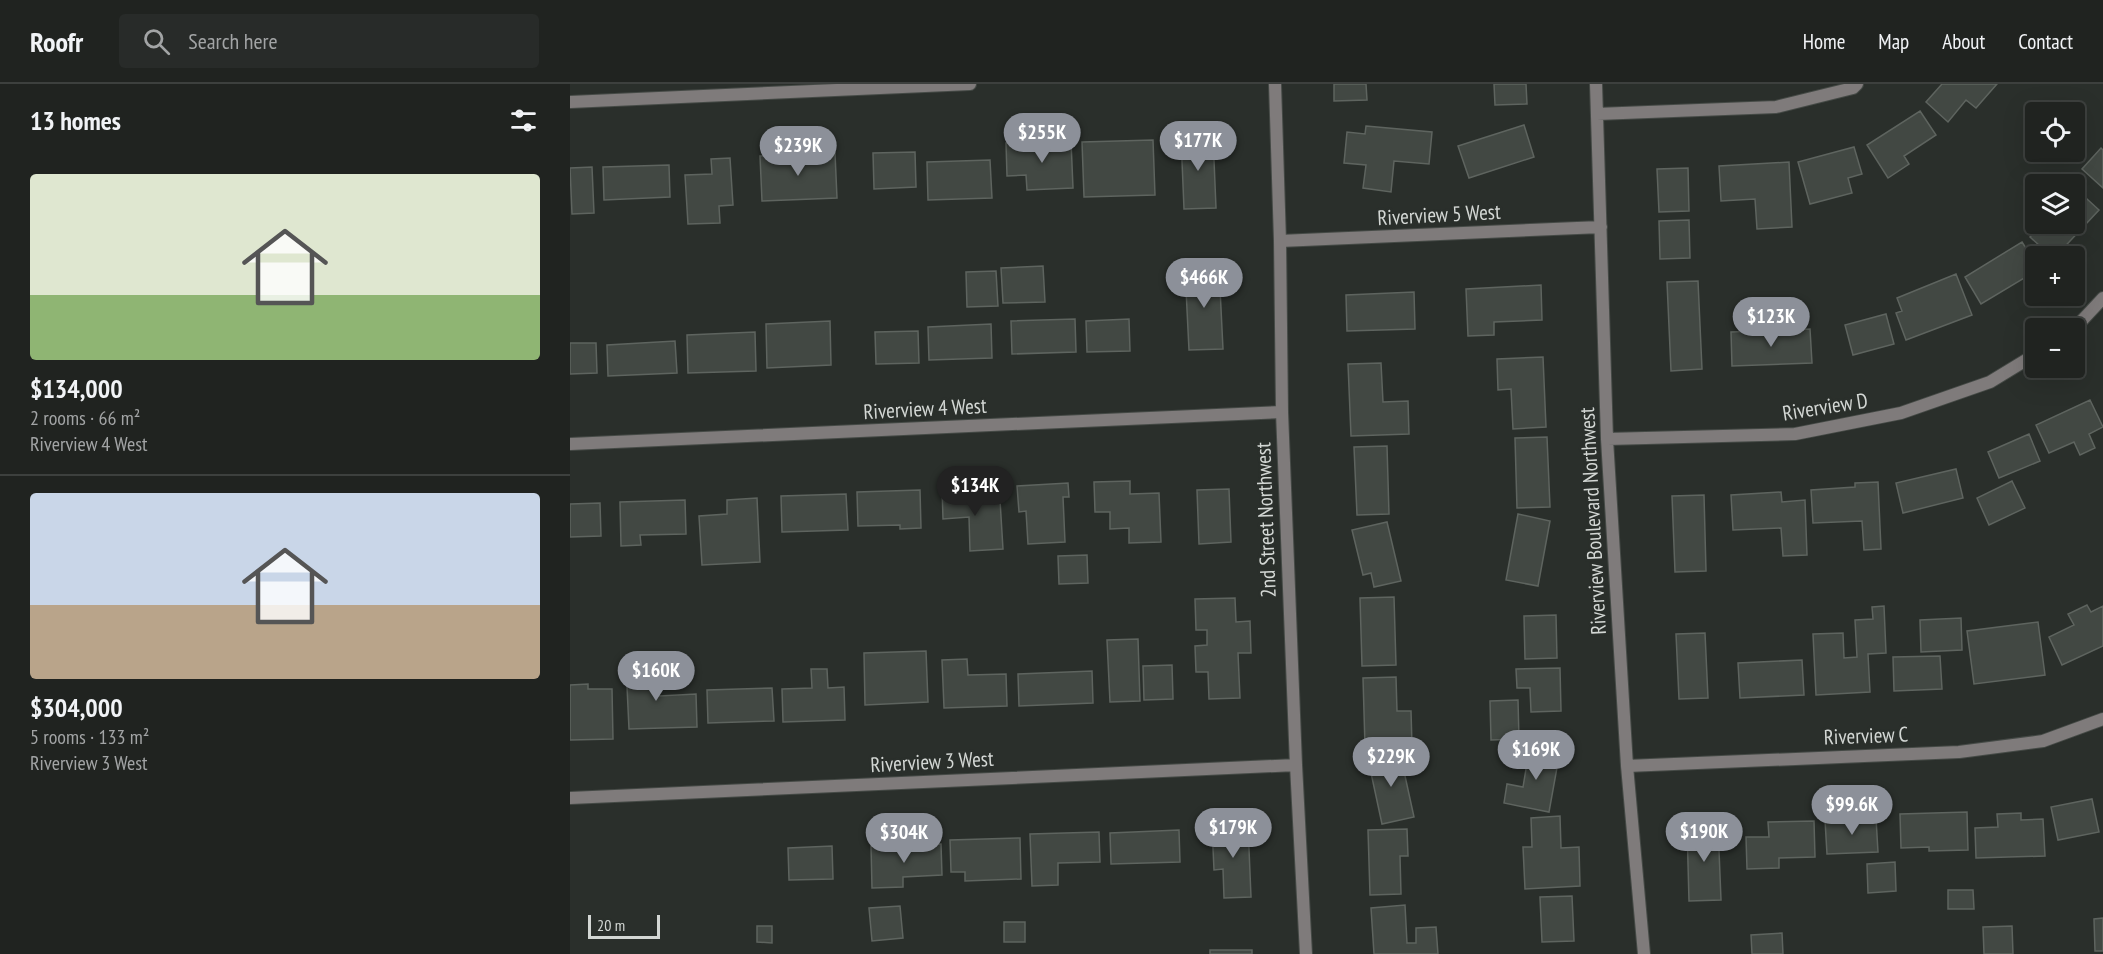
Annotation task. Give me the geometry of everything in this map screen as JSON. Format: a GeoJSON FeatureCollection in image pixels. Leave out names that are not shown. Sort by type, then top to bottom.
{"type":"FeatureCollection","features":[{"type":"Feature","properties":{"kind":"street"},"geometry":{"type":"LineString","coordinates":[[570,102],[970,84]]}},
{"type":"Feature","properties":{"kind":"street","name":"2nd Street Northwest"},"geometry":{"type":"LineString","coordinates":[[1275,84],[1282,412],[1306,954]]}},
{"type":"Feature","properties":{"kind":"street","name":"Riverview Boulevard Northwest"},"geometry":{"type":"LineString","coordinates":[[1596,84],[1607,439],[1627,766],[1644,954]]}},
{"type":"Feature","properties":{"kind":"street"},"geometry":{"type":"LineString","coordinates":[[1598,114],[1776,107],[1853,88],[1857,84]]}},
{"type":"Feature","properties":{"kind":"street","name":"Riverview 5 West"},"geometry":{"type":"LineString","coordinates":[[1280,242],[1601,227]]}},
{"type":"Feature","properties":{"kind":"street"},"geometry":{"type":"LineString","coordinates":[[2084,318],[2103,298]]}},
{"type":"Feature","properties":{"kind":"street","name":"Riverview D"},"geometry":{"type":"LineString","coordinates":[[1607,439],[1795,434],[1890,416],[1990,382],[2025,361]]}},
{"type":"Feature","properties":{"kind":"street","name":"Riverview 4 West"},"geometry":{"type":"LineString","coordinates":[[570,444],[1282,412]]}},
{"type":"Feature","properties":{"kind":"street","name":"Riverview C"},"geometry":{"type":"LineString","coordinates":[[1627,766],[1959,752],[2043,741],[2103,719]]}},
{"type":"Feature","properties":{"kind":"street","name":"Riverview 3 West"},"geometry":{"type":"LineString","coordinates":[[570,798],[1296,765]]}},
{"type":"Feature","properties":{"kind":"building"},"geometry":{"type":"Polygon","coordinates":[[[1334,84],[1366,84],[1367,100],[1334,101],[1334,84]]]}},
{"type":"Feature","properties":{"kind":"building"},"geometry":{"type":"Polygon","coordinates":[[[1494,84],[1526,84],[1527,104],[1495,105],[1494,84]]]}},
{"type":"Feature","properties":{"kind":"building"},"geometry":{"type":"Polygon","coordinates":[[[1942,84],[1997,84],[1976,108],[1966,100],[1948,122],[1926,102],[1942,84]]]}},
{"type":"Feature","properties":{"kind":"building"},"geometry":{"type":"Polygon","coordinates":[[[1920,111],[1936,135],[1904,156],[1909,164],[1888,178],[1867,145],[1920,111]]]}},
{"type":"Feature","properties":{"kind":"building"},"geometry":{"type":"Polygon","coordinates":[[[1524,125],[1534,157],[1469,178],[1458,146],[1524,125]]]}},
{"type":"Feature","properties":{"kind":"building"},"geometry":{"type":"Polygon","coordinates":[[[1366,126],[1432,132],[1429,164],[1394,161],[1391,192],[1363,188],[1366,165],[1344,163],[1347,132],[1365,134],[1366,126]]]}},
{"type":"Feature","properties":{"kind":"building"},"geometry":{"type":"Polygon","coordinates":[[[1213,136],[1216,208],[1184,209],[1181,137],[1213,136]]]}},
{"type":"Feature","properties":{"kind":"building"},"geometry":{"type":"Polygon","coordinates":[[[1153,140],[1155,195],[1084,197],[1082,142],[1153,140]]]}},
{"type":"Feature","properties":{"kind":"building"},"geometry":{"type":"Polygon","coordinates":[[[1071,141],[1073,188],[1027,190],[1026,175],[1007,176],[1006,143],[1071,141]]]}},
{"type":"Feature","properties":{"kind":"building"},"geometry":{"type":"Polygon","coordinates":[[[1854,147],[1862,174],[1848,178],[1852,193],[1810,204],[1798,162],[1854,147]]]}},
{"type":"Feature","properties":{"kind":"building"},"geometry":{"type":"Polygon","coordinates":[[[2101,148],[2103,150],[2103,188],[2082,169],[2101,148]]]}},
{"type":"Feature","properties":{"kind":"building"},"geometry":{"type":"Polygon","coordinates":[[[915,152],[916,187],[874,189],[873,153],[915,152]]]}},
{"type":"Feature","properties":{"kind":"building"},"geometry":{"type":"Polygon","coordinates":[[[835,153],[837,198],[762,201],[760,156],[835,153]]]}},
{"type":"Feature","properties":{"kind":"building"},"geometry":{"type":"Polygon","coordinates":[[[730,158],[733,205],[719,206],[720,223],[688,224],[685,175],[712,174],[711,159],[730,158]]]}},
{"type":"Feature","properties":{"kind":"building"},"geometry":{"type":"Polygon","coordinates":[[[990,160],[992,198],[928,200],[927,162],[990,160]]]}},
{"type":"Feature","properties":{"kind":"building"},"geometry":{"type":"Polygon","coordinates":[[[1789,162],[1792,227],[1757,229],[1755,199],[1721,201],[1719,166],[1789,162]]]}},
{"type":"Feature","properties":{"kind":"building"},"geometry":{"type":"Polygon","coordinates":[[[669,165],[670,197],[604,200],[603,167],[669,165]]]}},
{"type":"Feature","properties":{"kind":"building"},"geometry":{"type":"Polygon","coordinates":[[[592,167],[594,213],[572,214],[570,168],[592,167]]]}},
{"type":"Feature","properties":{"kind":"building"},"geometry":{"type":"Polygon","coordinates":[[[1688,168],[1689,211],[1659,212],[1657,169],[1688,168]]]}},
{"type":"Feature","properties":{"kind":"building"},"geometry":{"type":"Polygon","coordinates":[[[2085,197],[2099,210],[2085,225],[2085,197]]]}},
{"type":"Feature","properties":{"kind":"building"},"geometry":{"type":"Polygon","coordinates":[[[1689,220],[1690,258],[1660,259],[1659,221],[1689,220]]]}},
{"type":"Feature","properties":{"kind":"building"},"geometry":{"type":"Polygon","coordinates":[[[2033,234],[2077,234],[2065,246],[2040,246],[2030,237],[2033,234]]]}},
{"type":"Feature","properties":{"kind":"building"},"geometry":{"type":"Polygon","coordinates":[[[2022,242],[2025,247],[2025,278],[1981,304],[1965,277],[2022,242]]]}},
{"type":"Feature","properties":{"kind":"building"},"geometry":{"type":"Polygon","coordinates":[[[1043,266],[1045,302],[1003,303],[1001,268],[1043,266]]]}},
{"type":"Feature","properties":{"kind":"building"},"geometry":{"type":"Polygon","coordinates":[[[1219,268],[1223,349],[1189,350],[1185,269],[1219,268]]]}},
{"type":"Feature","properties":{"kind":"building"},"geometry":{"type":"Polygon","coordinates":[[[996,271],[998,306],[967,307],[966,272],[996,271]]]}},
{"type":"Feature","properties":{"kind":"building"},"geometry":{"type":"Polygon","coordinates":[[[1956,274],[1972,315],[1906,340],[1896,313],[1902,311],[1897,298],[1956,274]]]}},
{"type":"Feature","properties":{"kind":"building"},"geometry":{"type":"Polygon","coordinates":[[[1698,281],[1702,369],[1671,371],[1667,282],[1698,281]]]}},
{"type":"Feature","properties":{"kind":"building"},"geometry":{"type":"Polygon","coordinates":[[[1541,285],[1542,320],[1494,322],[1494,335],[1468,336],[1466,289],[1541,285]]]}},
{"type":"Feature","properties":{"kind":"building"},"geometry":{"type":"Polygon","coordinates":[[[1414,292],[1415,329],[1347,331],[1346,295],[1414,292]]]}},
{"type":"Feature","properties":{"kind":"building"},"geometry":{"type":"Polygon","coordinates":[[[1886,314],[1894,344],[1853,355],[1845,325],[1886,314]]]}},
{"type":"Feature","properties":{"kind":"building"},"geometry":{"type":"Polygon","coordinates":[[[1075,319],[1076,352],[1012,354],[1011,321],[1075,319]]]}},
{"type":"Feature","properties":{"kind":"building"},"geometry":{"type":"Polygon","coordinates":[[[1129,319],[1130,351],[1087,352],[1086,321],[1129,319]]]}},
{"type":"Feature","properties":{"kind":"building"},"geometry":{"type":"Polygon","coordinates":[[[830,321],[831,365],[767,368],[766,324],[830,321]]]}},
{"type":"Feature","properties":{"kind":"building"},"geometry":{"type":"Polygon","coordinates":[[[991,324],[992,358],[929,360],[928,327],[991,324]]]}},
{"type":"Feature","properties":{"kind":"building"},"geometry":{"type":"Polygon","coordinates":[[[1810,329],[1812,363],[1732,366],[1731,332],[1810,329]]]}},
{"type":"Feature","properties":{"kind":"building"},"geometry":{"type":"Polygon","coordinates":[[[918,331],[919,363],[876,364],[875,332],[918,331]]]}},
{"type":"Feature","properties":{"kind":"building"},"geometry":{"type":"Polygon","coordinates":[[[755,332],[756,371],[688,373],[687,335],[755,332]]]}},
{"type":"Feature","properties":{"kind":"building"},"geometry":{"type":"Polygon","coordinates":[[[675,341],[677,373],[608,376],[607,345],[675,341]]]}},
{"type":"Feature","properties":{"kind":"building"},"geometry":{"type":"Polygon","coordinates":[[[570,343],[596,343],[597,373],[570,374],[570,343]]]}},
{"type":"Feature","properties":{"kind":"building"},"geometry":{"type":"Polygon","coordinates":[[[1543,357],[1546,427],[1513,429],[1511,389],[1498,390],[1497,359],[1543,357]]]}},
{"type":"Feature","properties":{"kind":"building"},"geometry":{"type":"Polygon","coordinates":[[[1381,363],[1383,402],[1408,401],[1409,434],[1351,436],[1348,364],[1381,363]]]}},
{"type":"Feature","properties":{"kind":"building"},"geometry":{"type":"Polygon","coordinates":[[[2090,400],[2103,427],[2089,434],[2095,448],[2080,455],[2074,442],[2049,453],[2036,425],[2090,400]]]}},
{"type":"Feature","properties":{"kind":"building"},"geometry":{"type":"Polygon","coordinates":[[[2029,434],[2040,461],[1999,478],[1988,452],[2029,434]]]}},
{"type":"Feature","properties":{"kind":"building"},"geometry":{"type":"Polygon","coordinates":[[[1547,437],[1550,507],[1517,508],[1515,438],[1547,437]]]}},
{"type":"Feature","properties":{"kind":"building"},"geometry":{"type":"Polygon","coordinates":[[[1387,446],[1389,514],[1357,515],[1354,447],[1387,446]]]}},
{"type":"Feature","properties":{"kind":"building"},"geometry":{"type":"Polygon","coordinates":[[[1956,469],[1963,498],[1903,513],[1896,483],[1956,469]]]}},
{"type":"Feature","properties":{"kind":"building"},"geometry":{"type":"Polygon","coordinates":[[[1130,481],[1130,494],[1159,493],[1161,542],[1129,543],[1129,528],[1110,529],[1110,512],[1095,512],[1094,482],[1130,481]]]}},
{"type":"Feature","properties":{"kind":"building"},"geometry":{"type":"Polygon","coordinates":[[[2012,481],[2025,508],[1989,525],[1977,498],[2012,481]]]}},
{"type":"Feature","properties":{"kind":"building"},"geometry":{"type":"Polygon","coordinates":[[[1878,482],[1881,549],[1864,550],[1862,521],[1813,523],[1811,490],[1855,487],[1855,483],[1878,482]]]}},
{"type":"Feature","properties":{"kind":"building"},"geometry":{"type":"Polygon","coordinates":[[[1068,483],[1069,497],[1063,497],[1065,542],[1028,544],[1026,511],[1019,512],[1017,486],[1068,483]]]}},
{"type":"Feature","properties":{"kind":"building"},"geometry":{"type":"Polygon","coordinates":[[[973,487],[973,501],[1000,500],[1003,549],[970,551],[969,517],[943,519],[942,488],[973,487]]]}},
{"type":"Feature","properties":{"kind":"building"},"geometry":{"type":"Polygon","coordinates":[[[1229,489],[1231,542],[1199,544],[1197,490],[1229,489]]]}},
{"type":"Feature","properties":{"kind":"building"},"geometry":{"type":"Polygon","coordinates":[[[920,490],[921,528],[900,529],[900,525],[858,526],[857,492],[920,490]]]}},
{"type":"Feature","properties":{"kind":"building"},"geometry":{"type":"Polygon","coordinates":[[[1781,492],[1782,502],[1805,500],[1807,555],[1783,556],[1781,528],[1733,530],[1731,495],[1781,492]]]}},
{"type":"Feature","properties":{"kind":"building"},"geometry":{"type":"Polygon","coordinates":[[[846,494],[848,530],[782,532],[781,496],[846,494]]]}},
{"type":"Feature","properties":{"kind":"building"},"geometry":{"type":"Polygon","coordinates":[[[1704,495],[1706,571],[1675,572],[1672,496],[1704,495]]]}},
{"type":"Feature","properties":{"kind":"building"},"geometry":{"type":"Polygon","coordinates":[[[757,498],[760,562],[702,565],[699,516],[727,514],[727,500],[757,498]]]}},
{"type":"Feature","properties":{"kind":"building"},"geometry":{"type":"Polygon","coordinates":[[[685,500],[686,534],[640,535],[641,545],[621,546],[620,502],[685,500]]]}},
{"type":"Feature","properties":{"kind":"building"},"geometry":{"type":"Polygon","coordinates":[[[600,503],[601,536],[570,537],[570,504],[600,503]]]}},
{"type":"Feature","properties":{"kind":"building"},"geometry":{"type":"Polygon","coordinates":[[[1518,514],[1550,521],[1538,586],[1506,580],[1518,514]]]}},
{"type":"Feature","properties":{"kind":"building"},"geometry":{"type":"Polygon","coordinates":[[[1387,522],[1401,581],[1374,587],[1371,573],[1363,575],[1352,530],[1387,522]]]}},
{"type":"Feature","properties":{"kind":"building"},"geometry":{"type":"Polygon","coordinates":[[[1087,555],[1088,583],[1059,584],[1058,556],[1087,555]]]}},
{"type":"Feature","properties":{"kind":"building"},"geometry":{"type":"Polygon","coordinates":[[[1394,597],[1396,665],[1362,666],[1360,598],[1394,597]]]}},
{"type":"Feature","properties":{"kind":"building"},"geometry":{"type":"Polygon","coordinates":[[[1235,598],[1236,622],[1250,621],[1251,653],[1238,653],[1240,698],[1209,699],[1208,672],[1196,672],[1195,646],[1207,645],[1207,630],[1196,630],[1195,599],[1235,598]]]}},
{"type":"Feature","properties":{"kind":"building"},"geometry":{"type":"Polygon","coordinates":[[[2087,605],[2091,612],[2103,606],[2103,646],[2062,665],[2049,637],[2074,625],[2068,614],[2087,605]]]}},
{"type":"Feature","properties":{"kind":"building"},"geometry":{"type":"Polygon","coordinates":[[[1884,606],[1886,653],[1868,654],[1870,692],[1816,695],[1813,634],[1843,633],[1844,658],[1857,657],[1855,620],[1873,619],[1872,607],[1884,606]]]}},
{"type":"Feature","properties":{"kind":"building"},"geometry":{"type":"Polygon","coordinates":[[[1556,615],[1557,658],[1525,659],[1524,616],[1556,615]]]}},
{"type":"Feature","properties":{"kind":"building"},"geometry":{"type":"Polygon","coordinates":[[[1961,618],[1962,650],[1921,652],[1920,620],[1961,618]]]}},
{"type":"Feature","properties":{"kind":"building"},"geometry":{"type":"Polygon","coordinates":[[[2038,622],[2045,675],[1974,684],[1967,631],[2038,622]]]}},
{"type":"Feature","properties":{"kind":"building"},"geometry":{"type":"Polygon","coordinates":[[[1705,633],[1708,698],[1679,699],[1676,634],[1705,633]]]}},
{"type":"Feature","properties":{"kind":"building"},"geometry":{"type":"Polygon","coordinates":[[[1138,639],[1140,701],[1110,702],[1107,640],[1138,639]]]}},
{"type":"Feature","properties":{"kind":"building"},"geometry":{"type":"Polygon","coordinates":[[[926,651],[928,702],[865,705],[864,653],[926,651]]]}},
{"type":"Feature","properties":{"kind":"building"},"geometry":{"type":"Polygon","coordinates":[[[1940,656],[1942,689],[1894,691],[1893,657],[1940,656]]]}},
{"type":"Feature","properties":{"kind":"building"},"geometry":{"type":"Polygon","coordinates":[[[967,659],[968,675],[1006,674],[1007,706],[944,708],[942,660],[967,659]]]}},
{"type":"Feature","properties":{"kind":"building"},"geometry":{"type":"Polygon","coordinates":[[[1802,660],[1804,695],[1740,698],[1738,663],[1802,660]]]}},
{"type":"Feature","properties":{"kind":"building"},"geometry":{"type":"Polygon","coordinates":[[[657,664],[659,696],[696,694],[697,727],[629,729],[626,665],[657,664]]]}},
{"type":"Feature","properties":{"kind":"building"},"geometry":{"type":"Polygon","coordinates":[[[1172,665],[1173,699],[1144,700],[1143,666],[1172,665]]]}},
{"type":"Feature","properties":{"kind":"building"},"geometry":{"type":"Polygon","coordinates":[[[1560,668],[1561,711],[1531,712],[1530,688],[1517,688],[1516,669],[1560,668]]]}},
{"type":"Feature","properties":{"kind":"building"},"geometry":{"type":"Polygon","coordinates":[[[811,669],[827,669],[828,688],[844,687],[845,720],[783,722],[782,689],[812,688],[811,669]]]}},
{"type":"Feature","properties":{"kind":"building"},"geometry":{"type":"Polygon","coordinates":[[[1092,671],[1093,703],[1019,706],[1018,674],[1092,671]]]}},
{"type":"Feature","properties":{"kind":"building"},"geometry":{"type":"Polygon","coordinates":[[[1396,677],[1397,711],[1411,711],[1412,745],[1365,746],[1363,678],[1396,677]]]}},
{"type":"Feature","properties":{"kind":"building"},"geometry":{"type":"Polygon","coordinates":[[[588,684],[588,689],[612,689],[613,739],[570,740],[570,685],[588,684]]]}},
{"type":"Feature","properties":{"kind":"building"},"geometry":{"type":"Polygon","coordinates":[[[772,688],[774,721],[708,723],[707,690],[772,688]]]}},
{"type":"Feature","properties":{"kind":"building"},"geometry":{"type":"Polygon","coordinates":[[[1518,700],[1519,739],[1491,740],[1490,701],[1518,700]]]}},
{"type":"Feature","properties":{"kind":"building"},"geometry":{"type":"Polygon","coordinates":[[[1530,745],[1560,751],[1549,812],[1504,803],[1507,784],[1523,787],[1530,745]]]}},
{"type":"Feature","properties":{"kind":"building"},"geometry":{"type":"Polygon","coordinates":[[[1400,753],[1414,817],[1382,824],[1368,759],[1400,753]]]}},
{"type":"Feature","properties":{"kind":"building"},"geometry":{"type":"Polygon","coordinates":[[[2092,799],[2099,832],[2058,840],[2051,807],[2092,799]]]}},
{"type":"Feature","properties":{"kind":"building"},"geometry":{"type":"Polygon","coordinates":[[[1967,812],[1968,850],[1929,851],[1929,847],[1901,848],[1900,814],[1967,812]]]}},
{"type":"Feature","properties":{"kind":"building"},"geometry":{"type":"Polygon","coordinates":[[[2021,813],[2021,820],[2043,819],[2045,856],[1976,858],[1975,828],[1998,827],[1997,814],[2021,813]]]}},
{"type":"Feature","properties":{"kind":"building"},"geometry":{"type":"Polygon","coordinates":[[[1560,816],[1561,848],[1579,847],[1580,886],[1525,889],[1523,847],[1532,847],[1531,818],[1560,816]]]}},
{"type":"Feature","properties":{"kind":"building"},"geometry":{"type":"Polygon","coordinates":[[[1876,818],[1878,852],[1827,854],[1825,820],[1876,818]]]}},
{"type":"Feature","properties":{"kind":"building"},"geometry":{"type":"Polygon","coordinates":[[[1814,821],[1815,857],[1779,858],[1779,868],[1747,869],[1746,837],[1769,837],[1768,822],[1814,821]]]}},
{"type":"Feature","properties":{"kind":"building"},"geometry":{"type":"Polygon","coordinates":[[[1248,825],[1251,897],[1224,898],[1223,869],[1214,870],[1212,826],[1248,825]]]}},
{"type":"Feature","properties":{"kind":"building"},"geometry":{"type":"Polygon","coordinates":[[[1718,825],[1721,900],[1689,901],[1687,826],[1718,825]]]}},
{"type":"Feature","properties":{"kind":"building"},"geometry":{"type":"Polygon","coordinates":[[[1407,829],[1408,856],[1400,856],[1401,894],[1370,895],[1368,830],[1407,829]]]}},
{"type":"Feature","properties":{"kind":"building"},"geometry":{"type":"Polygon","coordinates":[[[1179,830],[1180,862],[1111,864],[1110,833],[1179,830]]]}},
{"type":"Feature","properties":{"kind":"building"},"geometry":{"type":"Polygon","coordinates":[[[1099,832],[1100,862],[1058,863],[1058,885],[1032,886],[1030,834],[1099,832]]]}},
{"type":"Feature","properties":{"kind":"building"},"geometry":{"type":"Polygon","coordinates":[[[1020,838],[1021,879],[965,881],[965,872],[951,872],[950,840],[1020,838]]]}},
{"type":"Feature","properties":{"kind":"building"},"geometry":{"type":"Polygon","coordinates":[[[941,844],[942,875],[903,877],[903,887],[872,888],[871,846],[941,844]]]}},
{"type":"Feature","properties":{"kind":"building"},"geometry":{"type":"Polygon","coordinates":[[[832,846],[833,879],[789,880],[788,848],[832,846]]]}},
{"type":"Feature","properties":{"kind":"building"},"geometry":{"type":"Polygon","coordinates":[[[1895,862],[1896,891],[1868,893],[1867,864],[1895,862]]]}},
{"type":"Feature","properties":{"kind":"building"},"geometry":{"type":"Polygon","coordinates":[[[1948,890],[1973,890],[1974,909],[1948,909],[1948,890]]]}},
{"type":"Feature","properties":{"kind":"building"},"geometry":{"type":"Polygon","coordinates":[[[1572,896],[1574,941],[1542,942],[1540,897],[1572,896]]]}},
{"type":"Feature","properties":{"kind":"building"},"geometry":{"type":"Polygon","coordinates":[[[1405,905],[1407,943],[1416,943],[1416,928],[1436,927],[1438,954],[1374,954],[1371,908],[1405,905]]]}},
{"type":"Feature","properties":{"kind":"building"},"geometry":{"type":"Polygon","coordinates":[[[900,906],[903,938],[872,941],[869,908],[900,906]]]}},
{"type":"Feature","properties":{"kind":"building"},"geometry":{"type":"Polygon","coordinates":[[[2103,918],[2103,951],[2095,951],[2094,919],[2103,918]]]}},
{"type":"Feature","properties":{"kind":"building"},"geometry":{"type":"Polygon","coordinates":[[[1004,922],[1025,922],[1025,942],[1004,942],[1004,922]]]}},
{"type":"Feature","properties":{"kind":"building"},"geometry":{"type":"Polygon","coordinates":[[[757,926],[772,926],[772,943],[757,942],[757,926]]]}},
{"type":"Feature","properties":{"kind":"building"},"geometry":{"type":"Polygon","coordinates":[[[2012,926],[2013,954],[1984,954],[1983,927],[2012,926]]]}},
{"type":"Feature","properties":{"kind":"building"},"geometry":{"type":"Polygon","coordinates":[[[1782,933],[1783,954],[1752,954],[1751,935],[1782,933]]]}},
{"type":"Feature","properties":{"kind":"building"},"geometry":{"type":"Polygon","coordinates":[[[1210,950],[1252,950],[1252,954],[1210,954],[1210,950]]]}}]}
